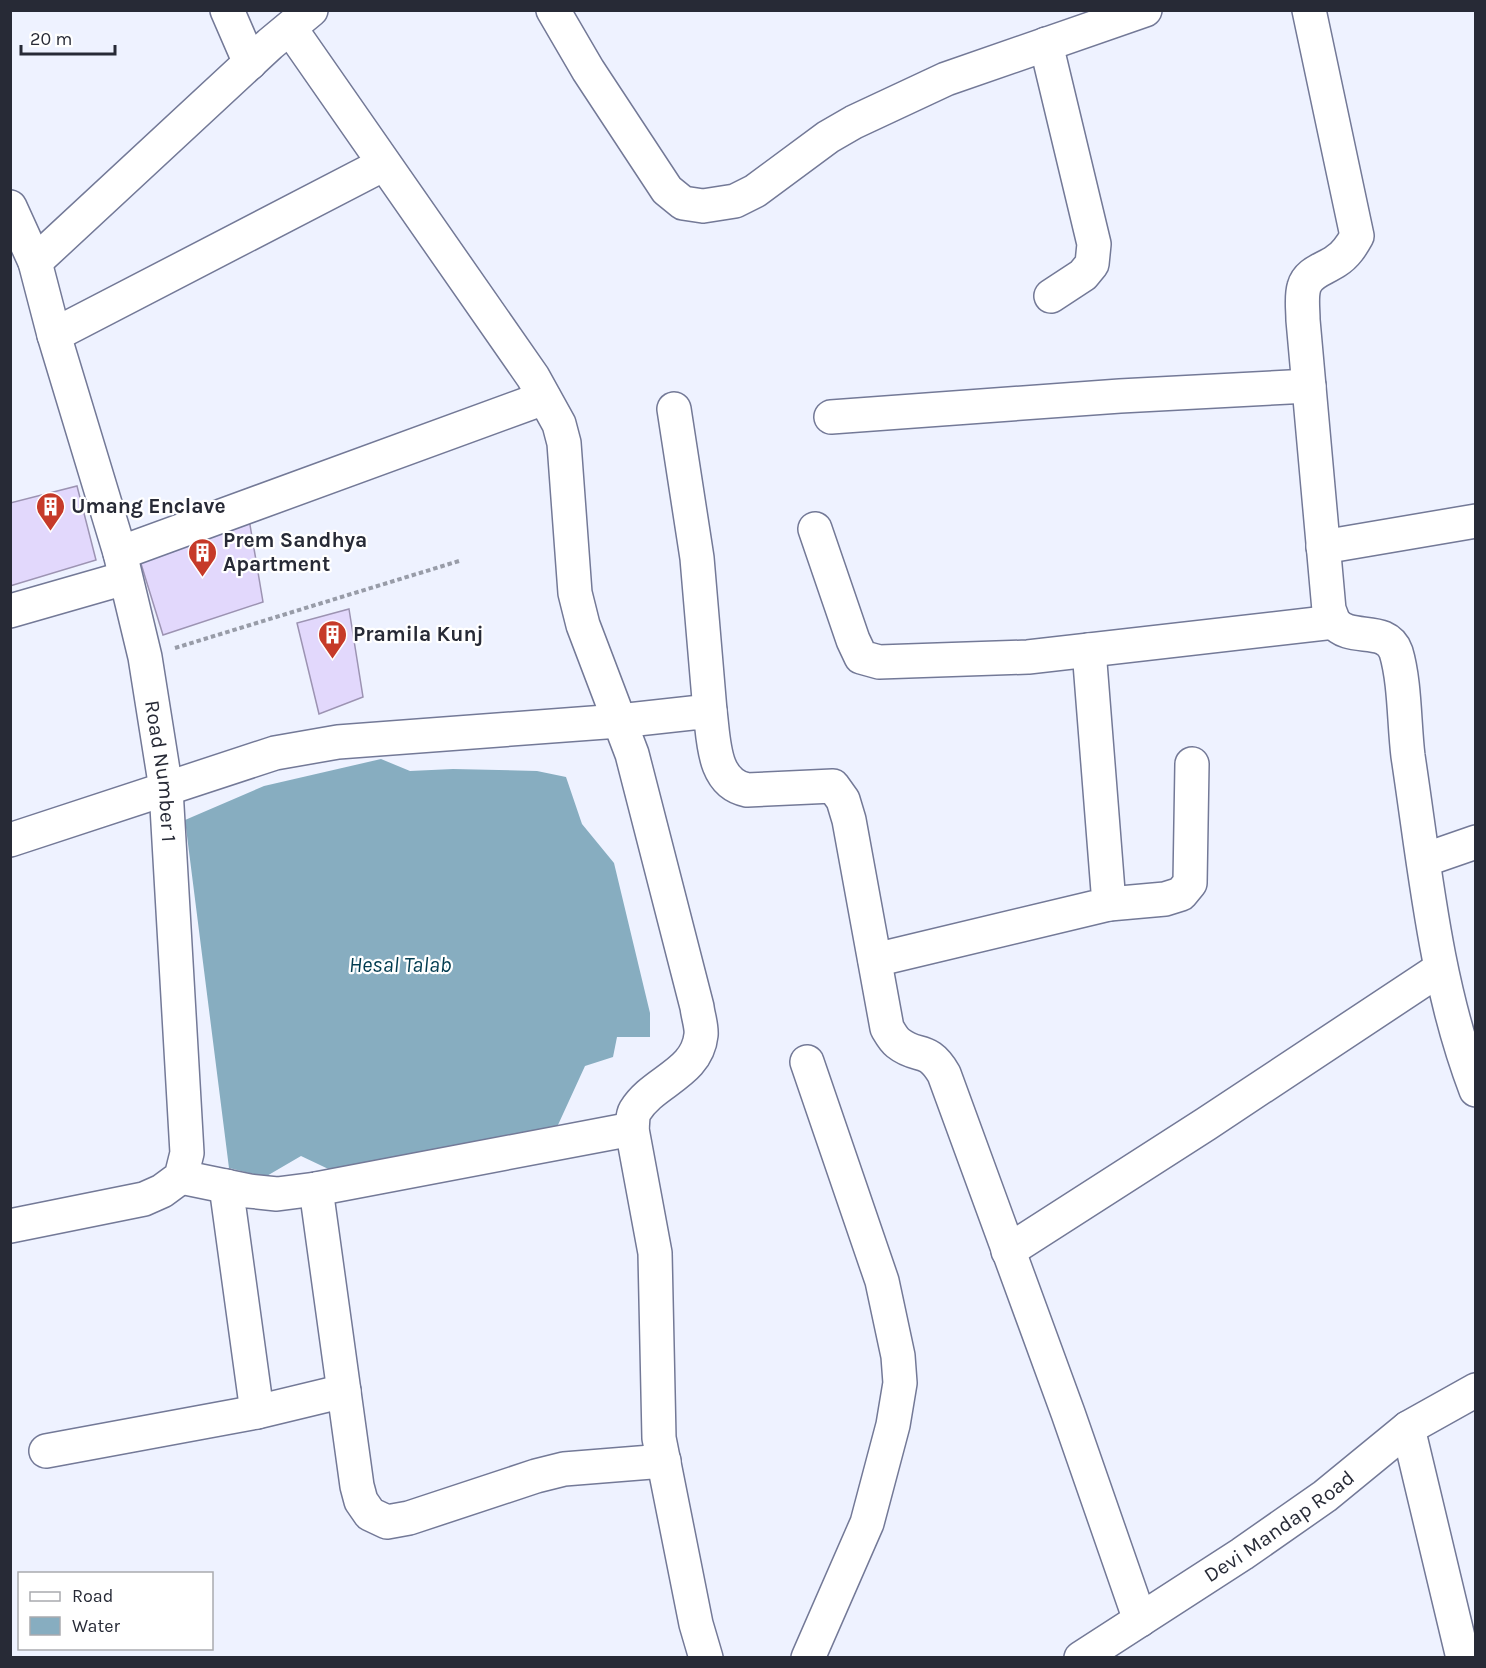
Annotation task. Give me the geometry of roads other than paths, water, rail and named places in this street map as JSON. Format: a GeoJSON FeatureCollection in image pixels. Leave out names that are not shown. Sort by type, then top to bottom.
{"type":"FeatureCollection","features":[{"type":"Feature","properties":{"kind":"street"},"geometry":{"type":"LineString","coordinates":[[227,10],[250,63]]}},
{"type":"Feature","properties":{"kind":"street"},"geometry":{"type":"LineString","coordinates":[[553,10],[588,70],[667,190],[683,203],[703,206],[735,201],[755,191],[828,137],[869,114],[946,79],[1146,10]]}},
{"type":"Feature","properties":{"kind":"street"},"geometry":{"type":"LineString","coordinates":[[1309,10],[1358,236],[1337,261],[1315,272],[1304,284],[1303,320],[1329,609],[1334,622],[1344,631],[1382,636],[1394,648],[1399,663],[1405,733],[1440,969],[1456,1033],[1476,1090]]}},
{"type":"Feature","properties":{"kind":"street"},"geometry":{"type":"LineString","coordinates":[[35,262],[300,19],[384,164],[533,377],[559,424],[564,443],[568,478],[575,593],[583,625],[632,754],[694,996],[701,1034],[696,1053],[683,1069],[644,1100],[634,1113],[632,1129],[655,1253],[659,1438],[696,1624],[706,1658]]}},
{"type":"Feature","properties":{"kind":"street"},"geometry":{"type":"LineString","coordinates":[[1046,44],[1094,244],[1092,264],[1083,275],[1051,296]]}},
{"type":"Feature","properties":{"kind":"street"},"geometry":{"type":"LineString","coordinates":[[54,335],[384,164]]}},
{"type":"Feature","properties":{"kind":"street","name":"Road Number 1"},"geometry":{"type":"LineString","coordinates":[[10,207],[35,262],[54,335],[123,566],[146,657],[166,789],[187,1153],[181,1177]]}},
{"type":"Feature","properties":{"kind":"street"},"geometry":{"type":"LineString","coordinates":[[831,417],[1120,396],[1309,386]]}},
{"type":"Feature","properties":{"kind":"street"},"geometry":{"type":"LineString","coordinates":[[10,610],[544,398]]}},
{"type":"Feature","properties":{"kind":"street"},"geometry":{"type":"LineString","coordinates":[[674,409],[697,558],[710,711],[718,765],[725,779],[735,788],[747,790],[833,786],[843,800],[849,820],[887,1028],[896,1042],[909,1050],[925,1053],[936,1060],[944,1074],[1140,1620]]}},
{"type":"Feature","properties":{"kind":"street"},"geometry":{"type":"LineString","coordinates":[[1323,547],[1476,521]]}},
{"type":"Feature","properties":{"kind":"street"},"geometry":{"type":"LineString","coordinates":[[815,529],[852,640],[861,657],[879,662],[910,663],[1028,657],[1334,622]]}},
{"type":"Feature","properties":{"kind":"street"},"geometry":{"type":"LineString","coordinates":[[1089,650],[1109,904]]}},
{"type":"Feature","properties":{"kind":"street"},"geometry":{"type":"LineString","coordinates":[[10,840],[275,753],[338,742],[619,721],[710,711]]}},
{"type":"Feature","properties":{"kind":"street"},"geometry":{"type":"LineString","coordinates":[[875,960],[1109,904],[1165,899],[1181,894],[1190,883],[1192,764]]}},
{"type":"Feature","properties":{"kind":"street"},"geometry":{"type":"LineString","coordinates":[[1424,860],[1476,842]]}},
{"type":"Feature","properties":{"kind":"street"},"geometry":{"type":"LineString","coordinates":[[1008,1251],[1206,1124],[1440,969]]}},
{"type":"Feature","properties":{"kind":"street"},"geometry":{"type":"LineString","coordinates":[[807,1062],[882,1281],[898,1356],[900,1383],[893,1425],[867,1522],[808,1658]]}},
{"type":"Feature","properties":{"kind":"street"},"geometry":{"type":"LineString","coordinates":[[10,1226],[144,1199],[162,1191],[181,1177],[277,1194],[316,1189],[632,1129]]}},
{"type":"Feature","properties":{"kind":"street"},"geometry":{"type":"LineString","coordinates":[[226,1186],[257,1412]]}},
{"type":"Feature","properties":{"kind":"street"},"geometry":{"type":"LineString","coordinates":[[316,1189],[357,1486],[370,1514],[387,1522],[409,1518],[564,1469],[664,1461]]}},
{"type":"Feature","properties":{"kind":"street","name":"Devi Mandap Road"},"geometry":{"type":"LineString","coordinates":[[1081,1658],[1242,1554],[1325,1496],[1408,1428],[1476,1390]]}},
{"type":"Feature","properties":{"kind":"street"},"geometry":{"type":"LineString","coordinates":[[45,1451],[257,1412],[344,1391]]}},
{"type":"Feature","properties":{"kind":"street"},"geometry":{"type":"LineString","coordinates":[[1408,1428],[1463,1658]]}},
{"type":"Feature","properties":{"kind":"water","name":"Hesal Talab"},"geometry":{"type":"Polygon","coordinates":[[[381,759],[410,771],[453,769],[537,771],[566,777],[582,824],[614,863],[650,1013],[650,1037],[617,1037],[613,1057],[585,1066],[552,1138],[339,1174],[301,1156],[265,1177],[229,1168],[185,820],[264,786],[381,759]]]}},
{"type":"Feature","properties":{"kind":"place","name":"Umang Enclave"},"geometry":{"type":"Point","coordinates":[50,532]}},
{"type":"Feature","properties":{"kind":"place","name":"Prem Sandhya Apartment"},"geometry":{"type":"Point","coordinates":[202,578]}},
{"type":"Feature","properties":{"kind":"place","name":"Pramila Kunj"},"geometry":{"type":"Point","coordinates":[332,660]}}]}
